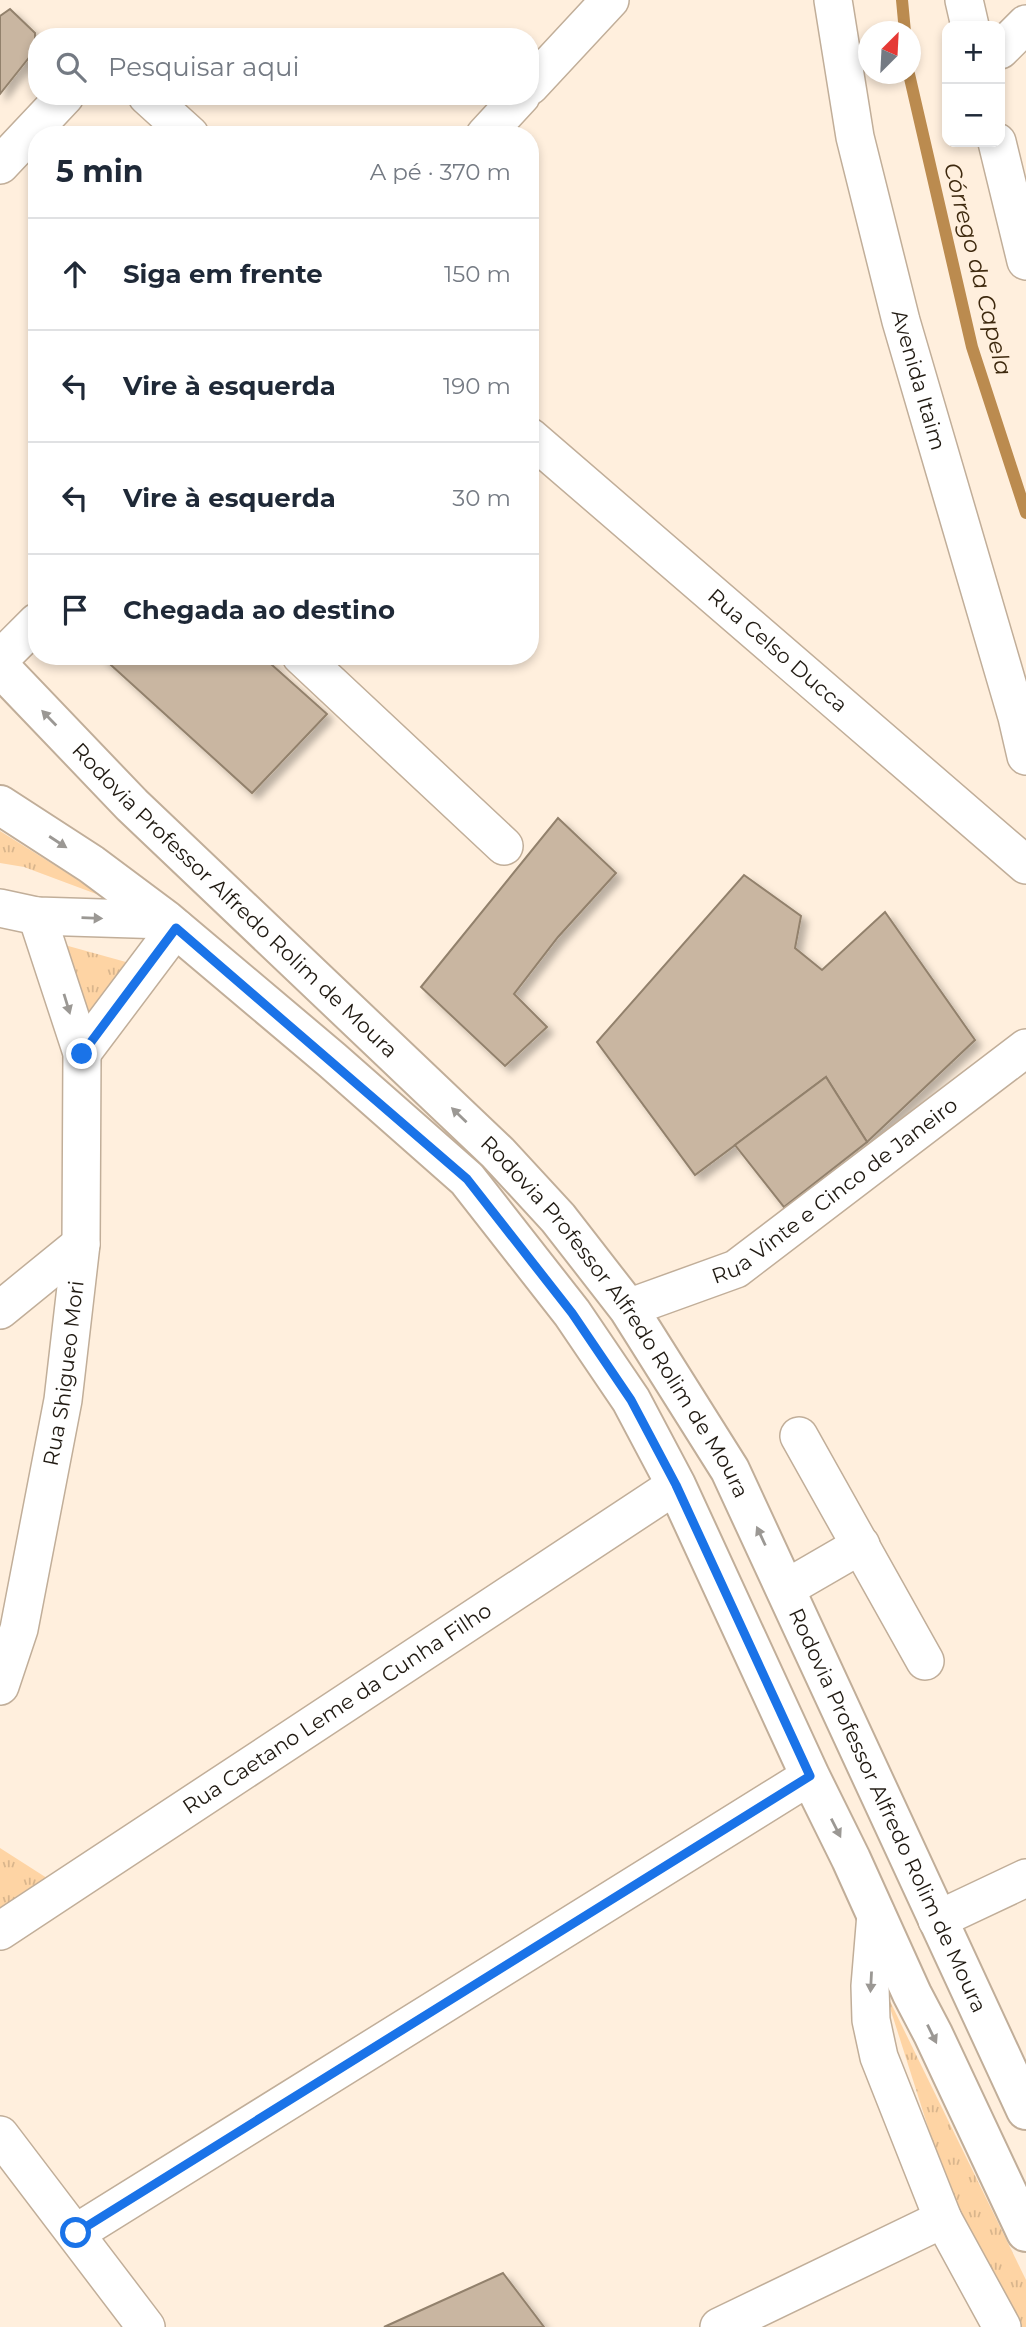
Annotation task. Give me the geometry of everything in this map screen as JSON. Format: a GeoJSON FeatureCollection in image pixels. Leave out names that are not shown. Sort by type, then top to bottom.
{"type":"FeatureCollection","features":[{"type":"Feature","properties":{"kind":"main road","name":"Rodovia Professor Alfredo Rolim de Moura"},"geometry":{"type":"LineString","coordinates":[[0,667],[132,805],[498,1153],[558,1218],[628,1308],[730,1470],[1026,2110]]}},
{"type":"Feature","properties":{"kind":"main road","name":"Rodovia Professor Alfredo Rolim de Moura"},"geometry":{"type":"LineString","coordinates":[[0,805],[91,864],[171,924],[467,1179],[572,1313],[631,1400],[676,1485],[912,1994],[1026,2232]]}},
{"type":"Feature","properties":{"kind":"street"},"geometry":{"type":"LineString","coordinates":[[539,76],[610,0]]}},
{"type":"Feature","properties":{"kind":"street","name":"Avenida Itaim"},"geometry":{"type":"LineString","coordinates":[[833,0],[855,137],[901,321],[1026,756]]}},
{"type":"Feature","properties":{"kind":"street"},"geometry":{"type":"LineString","coordinates":[[964,0],[969,21]]}},
{"type":"Feature","properties":{"kind":"street"},"geometry":{"type":"LineString","coordinates":[[1005,45],[1026,24]]}},
{"type":"Feature","properties":{"kind":"street"},"geometry":{"type":"LineString","coordinates":[[37,126],[57,105]]}},
{"type":"Feature","properties":{"kind":"street"},"geometry":{"type":"LineString","coordinates":[[157,105],[180,126]]}},
{"type":"Feature","properties":{"kind":"street"},"geometry":{"type":"LineString","coordinates":[[493,126],[513,105]]}},
{"type":"Feature","properties":{"kind":"street"},"geometry":{"type":"LineString","coordinates":[[0,165],[28,135]]}},
{"type":"Feature","properties":{"kind":"street"},"geometry":{"type":"LineString","coordinates":[[998,147],[1026,261]]}},
{"type":"Feature","properties":{"kind":"street","name":"Rua Celso Ducca"},"geometry":{"type":"LineString","coordinates":[[539,445],[1026,865]]}},
{"type":"Feature","properties":{"kind":"street"},"geometry":{"type":"LineString","coordinates":[[0,659],[28,631]]}},
{"type":"Feature","properties":{"kind":"street"},"geometry":{"type":"LineString","coordinates":[[311,665],[504,846]]}},
{"type":"Feature","properties":{"kind":"street"},"geometry":{"type":"LineString","coordinates":[[0,908],[37,916],[171,924]]}},
{"type":"Feature","properties":{"kind":"street","name":"Rua Shigueo Mori"},"geometry":{"type":"LineString","coordinates":[[0,1686],[19,1629],[63,1400],[81,1244],[82,1054],[37,916]]}},
{"type":"Feature","properties":{"kind":"street"},"geometry":{"type":"LineString","coordinates":[[82,1054],[171,924]]}},
{"type":"Feature","properties":{"kind":"street","name":"Rua Vinte e Cinco de Janeiro"},"geometry":{"type":"LineString","coordinates":[[628,1308],[736,1269],[1026,1048]]}},
{"type":"Feature","properties":{"kind":"street"},"geometry":{"type":"LineString","coordinates":[[0,1310],[81,1244]]}},
{"type":"Feature","properties":{"kind":"street"},"geometry":{"type":"LineString","coordinates":[[799,1436],[925,1661]]}},
{"type":"Feature","properties":{"kind":"street","name":"Rua Caetano Leme da Cunha Filho"},"geometry":{"type":"LineString","coordinates":[[0,1931],[676,1485]]}},
{"type":"Feature","properties":{"kind":"street"},"geometry":{"type":"LineString","coordinates":[[785,1589],[860,1545]]}},
{"type":"Feature","properties":{"kind":"street"},"geometry":{"type":"LineString","coordinates":[[76,2233],[810,1776]]}},
{"type":"Feature","properties":{"kind":"street"},"geometry":{"type":"LineString","coordinates":[[937,1920],[1026,1878]]}},
{"type":"Feature","properties":{"kind":"street"},"geometry":{"type":"LineString","coordinates":[[876,1914],[870,1986],[871,2020],[878,2057],[943,2219],[1002,2327]]}},
{"type":"Feature","properties":{"kind":"street"},"geometry":{"type":"LineString","coordinates":[[0,2135],[146,2327]]}},
{"type":"Feature","properties":{"kind":"street"},"geometry":{"type":"LineString","coordinates":[[719,2327],[943,2219]]}},
{"type":"Feature","properties":{"kind":"green space"},"geometry":{"type":"Polygon","coordinates":[[[0,831],[107,898],[24,867],[0,863],[0,831]]]}},
{"type":"Feature","properties":{"kind":"green space"},"geometry":{"type":"Polygon","coordinates":[[[61,944],[126,962],[89,1016],[61,944]]]}},
{"type":"Feature","properties":{"kind":"green space"},"geometry":{"type":"Polygon","coordinates":[[[0,1848],[50,1880],[0,1911],[0,1848]]]}},
{"type":"Feature","properties":{"kind":"green space"},"geometry":{"type":"Polygon","coordinates":[[[884,1989],[1026,2280],[1026,2327],[1019,2327],[955,2212],[884,1989]]]}},
{"type":"Feature","properties":{"kind":"building"},"geometry":{"type":"Polygon","coordinates":[[[10,9],[30,28],[28,59],[0,94],[0,16],[10,9]]]}},
{"type":"Feature","properties":{"kind":"building"},"geometry":{"type":"Polygon","coordinates":[[[111,665],[272,665],[327,714],[252,793],[111,665]]]}},
{"type":"Feature","properties":{"kind":"building"},"geometry":{"type":"Polygon","coordinates":[[[558,818],[616,873],[558,937],[514,994],[547,1027],[505,1066],[421,987],[558,818]]]}},
{"type":"Feature","properties":{"kind":"building"},"geometry":{"type":"Polygon","coordinates":[[[744,875],[801,916],[795,948],[822,970],[885,912],[975,1040],[867,1142],[826,1077],[695,1175],[597,1042],[744,875]]]}},
{"type":"Feature","properties":{"kind":"building"},"geometry":{"type":"Polygon","coordinates":[[[826,1077],[867,1142],[784,1207],[735,1145],[826,1077]]]}},
{"type":"Feature","properties":{"kind":"building"},"geometry":{"type":"Polygon","coordinates":[[[503,2273],[544,2327],[384,2327],[503,2273]]]}},
{"type":"Feature","properties":{"kind":"waterway","name":"Córrego da Capela"},"geometry":{"type":"LineString","coordinates":[[902,0],[904,21]]}},
{"type":"Feature","properties":{"kind":"waterway","name":"Córrego da Capela"},"geometry":{"type":"LineString","coordinates":[[911,84],[972,347],[1026,513]]}},
{"type":"Feature","properties":{"kind":"route"},"geometry":{"type":"LineString","coordinates":[[76,2233],[810,1776],[676,1485],[631,1400],[572,1313],[467,1179],[176,928],[82,1054]]}}]}
